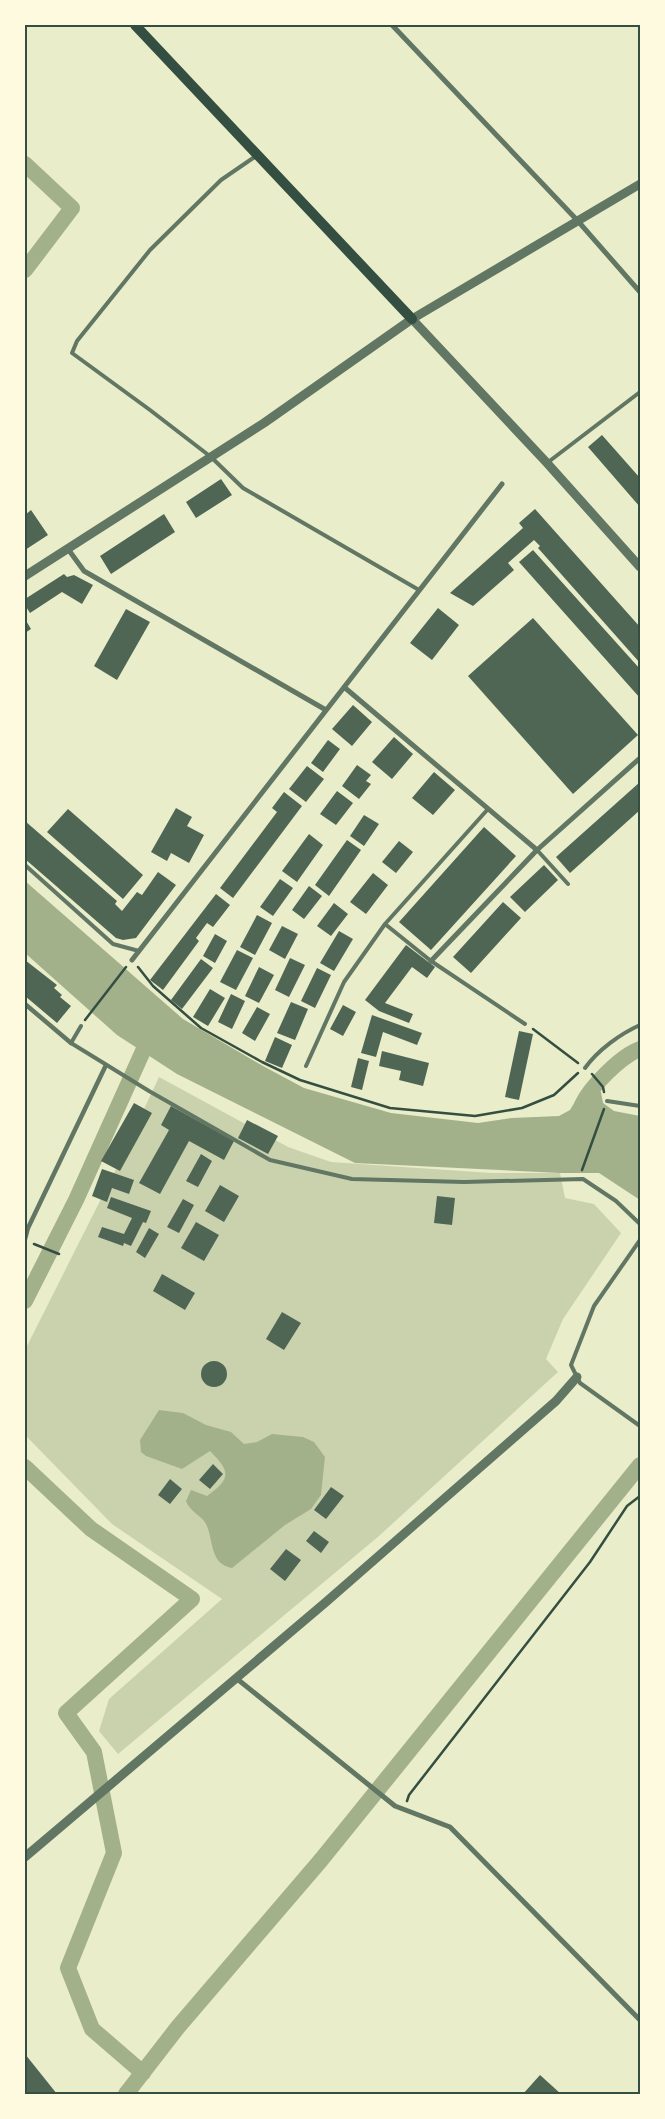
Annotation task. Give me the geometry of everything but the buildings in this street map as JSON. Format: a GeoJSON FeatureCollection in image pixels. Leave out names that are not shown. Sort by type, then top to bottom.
{"type":"FeatureCollection","features":[{"type":"Feature","properties":{"kind":"main road"},"geometry":{"type":"LineString","coordinates":[[135,25],[412,319]]}},
{"type":"Feature","properties":{"kind":"street"},"geometry":{"type":"LineString","coordinates":[[392,25],[578,220],[640,292]]}},
{"type":"Feature","properties":{"kind":"street"},"geometry":{"type":"LineString","coordinates":[[25,576],[264,423],[412,319],[640,184]]}},
{"type":"Feature","properties":{"kind":"street"},"geometry":{"type":"LineString","coordinates":[[412,319],[547,463],[640,567]]}},
{"type":"Feature","properties":{"kind":"street"},"geometry":{"type":"LineString","coordinates":[[132,960],[502,484]]}},
{"type":"Feature","properties":{"kind":"street"},"geometry":{"type":"LineString","coordinates":[[68,549],[84,571],[326,710]]}},
{"type":"Feature","properties":{"kind":"street"},"geometry":{"type":"LineString","coordinates":[[344,687],[537,850]]}},
{"type":"Feature","properties":{"kind":"street"},"geometry":{"type":"LineString","coordinates":[[431,961],[537,850],[640,758]]}},
{"type":"Feature","properties":{"kind":"street"},"geometry":{"type":"LineString","coordinates":[[25,1004],[71,1043]]}},
{"type":"Feature","properties":{"kind":"street"},"geometry":{"type":"LineString","coordinates":[[25,1239],[28,1228],[106,1064]]}},
{"type":"Feature","properties":{"kind":"street"},"geometry":{"type":"LineString","coordinates":[[25,1857],[334,1596],[556,1401],[577,1377]]}},
{"type":"Feature","properties":{"kind":"street"},"geometry":{"type":"LineString","coordinates":[[236,1678],[395,1806],[450,1827],[640,2020]]}},
{"type":"Feature","properties":{"kind":"lane"},"geometry":{"type":"LineString","coordinates":[[258,154],[221,180],[150,250],[77,341],[72,354],[211,457],[243,488],[420,590]]}},
{"type":"Feature","properties":{"kind":"lane"},"geometry":{"type":"LineString","coordinates":[[547,463],[640,392]]}},
{"type":"Feature","properties":{"kind":"lane"},"geometry":{"type":"LineString","coordinates":[[306,1066],[344,982],[385,924],[488,809]]}},
{"type":"Feature","properties":{"kind":"lane"},"geometry":{"type":"LineString","coordinates":[[537,850],[568,884]]}},
{"type":"Feature","properties":{"kind":"lane"},"geometry":{"type":"LineString","coordinates":[[25,866],[113,944],[139,951]]}},
{"type":"Feature","properties":{"kind":"lane"},"geometry":{"type":"LineString","coordinates":[[385,924],[431,961],[525,1024]]}},
{"type":"Feature","properties":{"kind":"lane"},"geometry":{"type":"LineString","coordinates":[[585,1068],[591,1060],[627,1030],[640,1024]]}},
{"type":"Feature","properties":{"kind":"lane"},"geometry":{"type":"LineString","coordinates":[[81,1026],[71,1043],[140,1086],[270,1160],[352,1179],[464,1182],[580,1177],[616,1201],[640,1224]]}},
{"type":"Feature","properties":{"kind":"lane"},"geometry":{"type":"LineString","coordinates":[[606,1102],[640,1106]]}},
{"type":"Feature","properties":{"kind":"lane"},"geometry":{"type":"LineString","coordinates":[[640,1240],[594,1306],[571,1365],[580,1383],[640,1426]]}},
{"type":"Feature","properties":{"kind":"path"},"geometry":{"type":"LineString","coordinates":[[81,1026],[132,960],[152,986],[201,1028],[262,1062],[300,1080],[390,1108],[475,1116],[522,1108],[554,1094],[585,1068],[525,1024]]}},
{"type":"Feature","properties":{"kind":"path"},"geometry":{"type":"LineString","coordinates":[[590,1072],[603,1087]]}},
{"type":"Feature","properties":{"kind":"path"},"geometry":{"type":"LineString","coordinates":[[580,1177],[606,1102]]}},
{"type":"Feature","properties":{"kind":"path"},"geometry":{"type":"LineString","coordinates":[[33,1243],[58,1254]]}},
{"type":"Feature","properties":{"kind":"path"},"geometry":{"type":"LineString","coordinates":[[404,1809],[409,1795],[590,1562],[627,1506],[640,1496]]}},
{"type":"Feature","properties":{"kind":"shaded area"},"geometry":{"type":"Polygon","coordinates":[[[25,881],[183,1019],[304,1088],[391,1113],[478,1123],[512,1118],[559,1116],[570,1110],[582,1090],[595,1088],[601,1092],[603,1103],[614,1111],[640,1116],[640,1200],[599,1173],[560,1173],[355,1163],[177,1074],[117,1035],[25,953],[25,881]]]}},
{"type":"Feature","properties":{"kind":"shaded area"},"geometry":{"type":"Polygon","coordinates":[[[159,1077],[288,1147],[331,1162],[491,1173],[560,1173],[565,1198],[594,1204],[621,1233],[563,1319],[546,1359],[558,1372],[379,1536],[118,1754],[99,1731],[109,1699],[222,1599],[112,1524],[28,1438],[25,1433],[25,1350],[115,1171],[159,1077]]]}},
{"type":"Feature","properties":{"kind":"shaded area"},"geometry":{"type":"Polygon","coordinates":[[[159,1410],[183,1413],[206,1425],[231,1432],[244,1444],[257,1442],[272,1434],[303,1437],[314,1442],[325,1457],[321,1495],[311,1509],[285,1525],[232,1568],[225,1566],[216,1557],[206,1524],[190,1508],[186,1501],[191,1490],[207,1496],[215,1490],[224,1480],[225,1470],[210,1451],[182,1469],[146,1456],[141,1452],[140,1440],[159,1410]]]}},
{"type":"Feature","properties":{"kind":"waterway"},"geometry":{"type":"LineString","coordinates":[[25,164],[72,208],[25,270]]}},
{"type":"Feature","properties":{"kind":"waterway"},"geometry":{"type":"LineString","coordinates":[[582,1105],[592,1090],[615,1065],[640,1049]]}},
{"type":"Feature","properties":{"kind":"waterway"},"geometry":{"type":"LineString","coordinates":[[25,1301],[76,1200],[143,1051]]}},
{"type":"Feature","properties":{"kind":"waterway"},"geometry":{"type":"LineString","coordinates":[[126,2094],[178,2027],[321,1860],[640,1465]]}},
{"type":"Feature","properties":{"kind":"waterway"},"geometry":{"type":"LineString","coordinates":[[25,1467],[91,1529],[192,1599],[66,1713],[94,1752],[114,1853],[68,1968],[92,2029],[143,2073]]}}]}
